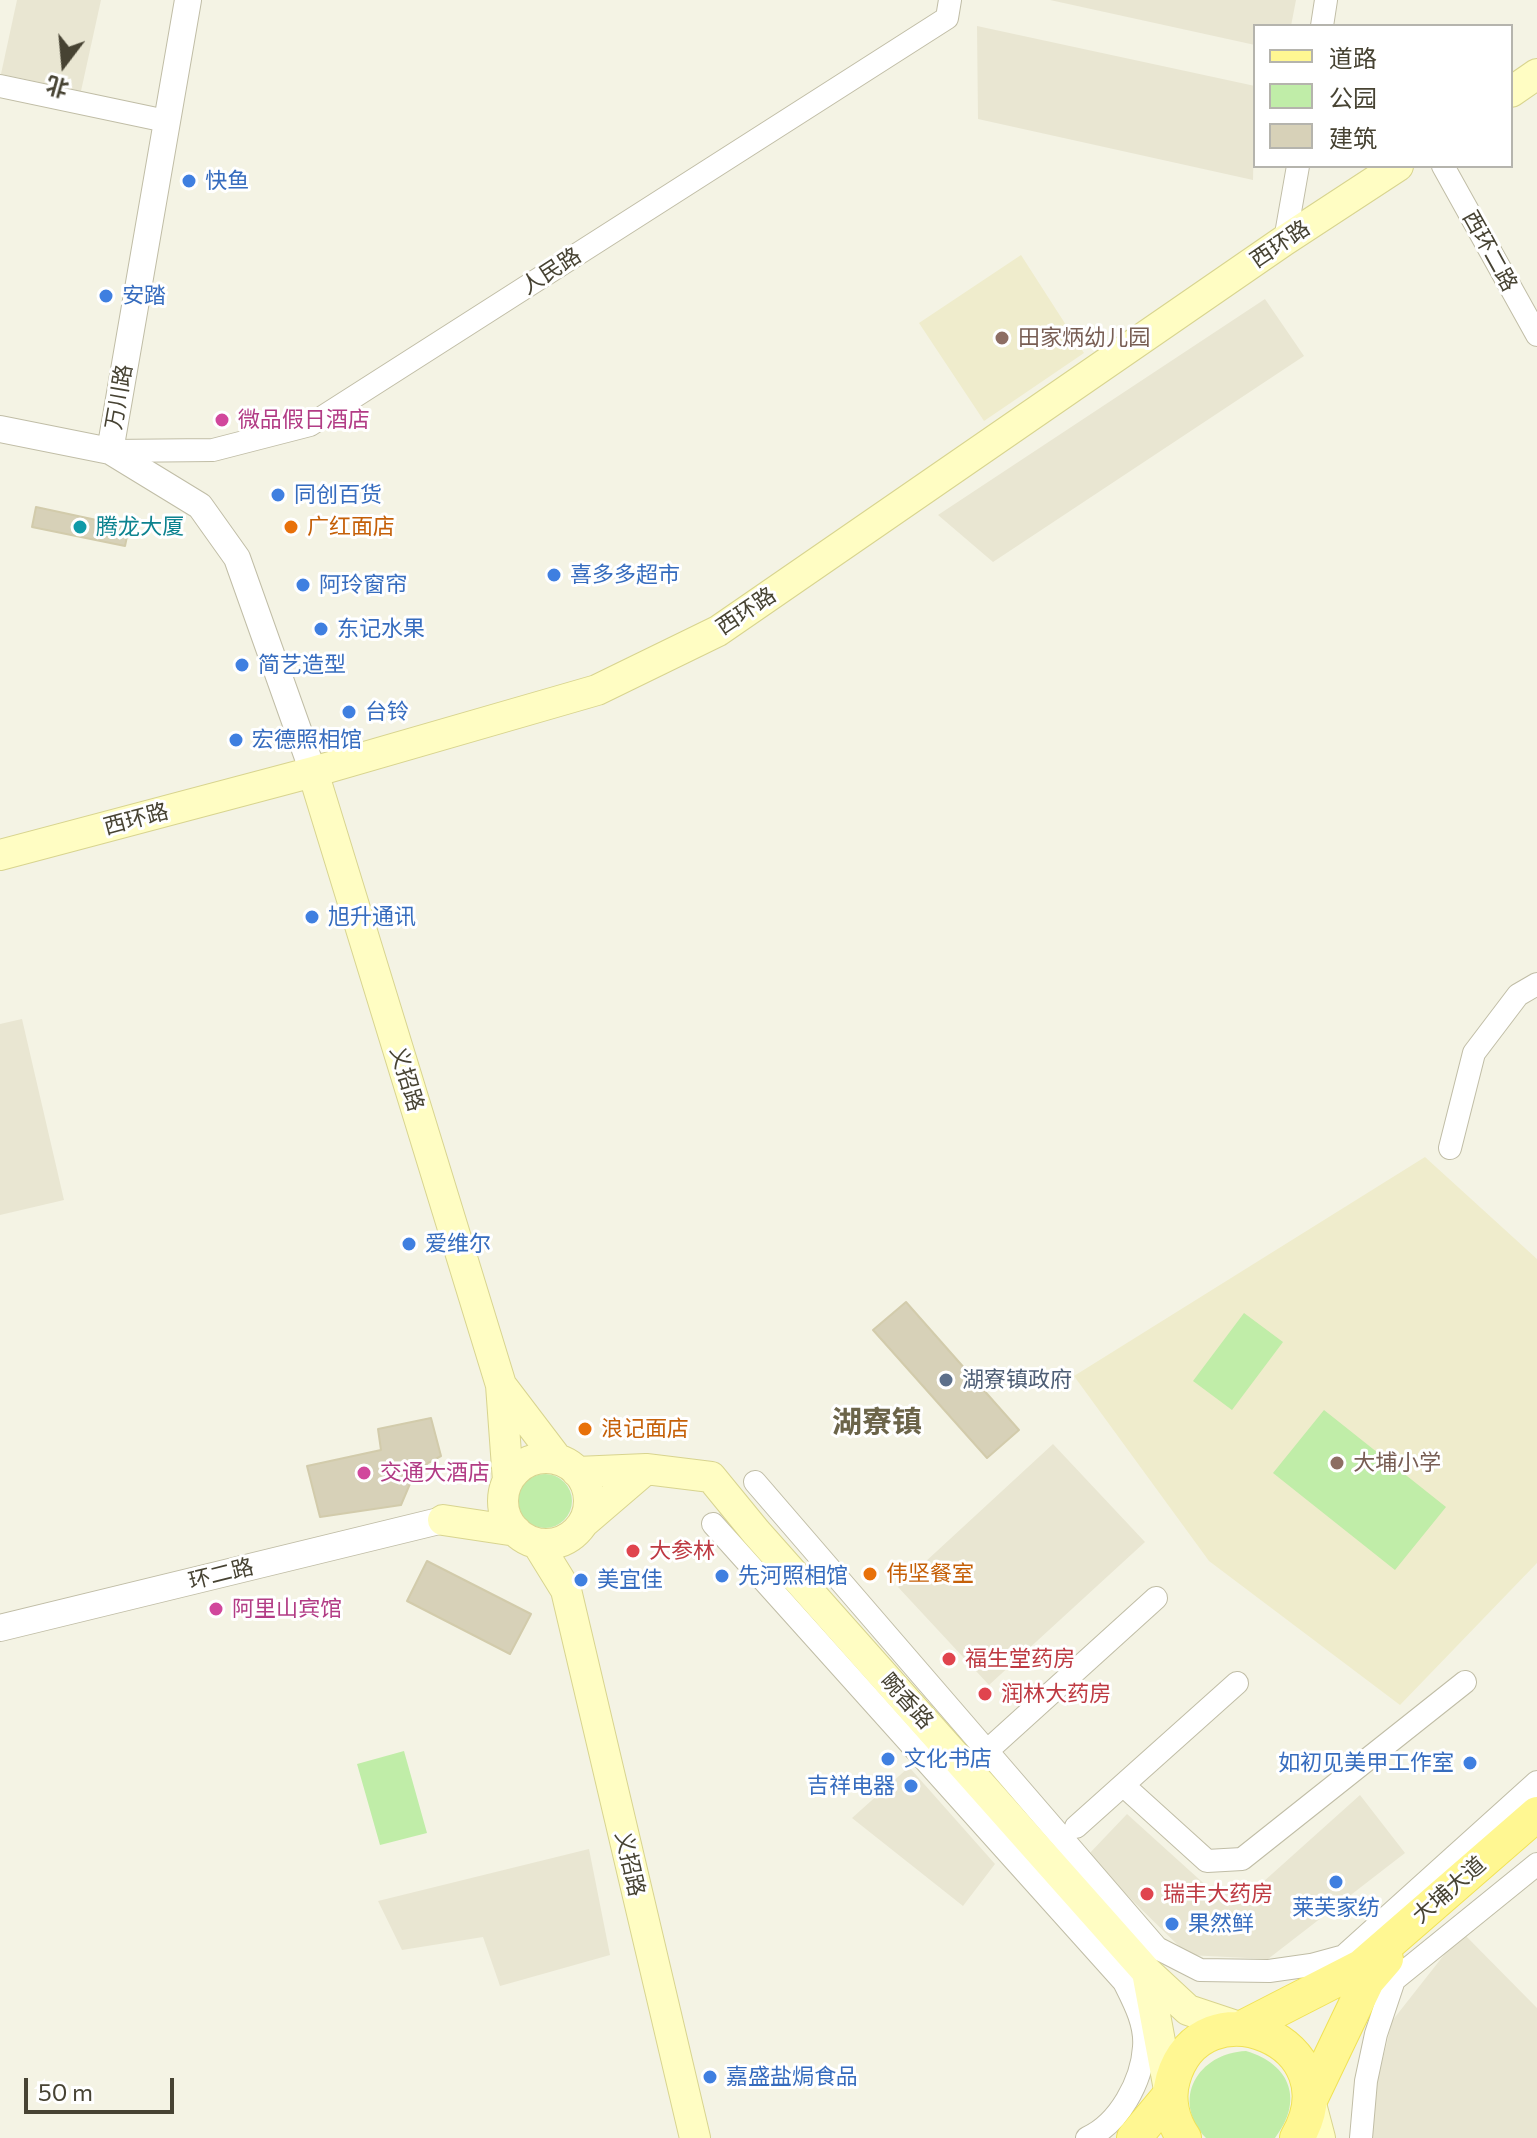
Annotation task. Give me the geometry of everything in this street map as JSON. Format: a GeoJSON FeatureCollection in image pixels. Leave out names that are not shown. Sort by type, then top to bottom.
{"type":"FeatureCollection","features":[{"type":"Feature","properties":{"kind":"main road"},"geometry":{"type":"LineString","coordinates":[[1513,91],[1537,74]]}},
{"type":"Feature","properties":{"kind":"main road","name":"西环路"},"geometry":{"type":"LineString","coordinates":[[0,855],[313,772],[597,690],[718,631],[1285,240],[1395,168]]}},
{"type":"Feature","properties":{"kind":"main road","name":"义招路"},"geometry":{"type":"LineString","coordinates":[[313,772],[501,1385]]}},
{"type":"Feature","properties":{"kind":"main road"},"geometry":{"type":"LineString","coordinates":[[501,1385],[588,1490],[589,1503],[580,1527],[566,1590]]}},
{"type":"Feature","properties":{"kind":"main road"},"geometry":{"type":"LineString","coordinates":[[501,1385],[507,1485],[505,1512],[566,1590]]}},
{"type":"Feature","properties":{"kind":"main road"},"geometry":{"type":"LineString","coordinates":[[443,1520],[507,1485],[522,1465],[534,1460],[568,1466]]}},
{"type":"Feature","properties":{"kind":"main road","name":"畹香路"},"geometry":{"type":"LineString","coordinates":[[568,1466],[646,1469],[711,1477],[756,1532],[977,1760],[1147,1972],[1188,2010],[1242,2028]]}},
{"type":"Feature","properties":{"kind":"main road"},"geometry":{"type":"LineString","coordinates":[[443,1520],[557,1543],[580,1527],[646,1469]]}},
{"type":"Feature","properties":{"kind":"main road","name":"义招路"},"geometry":{"type":"LineString","coordinates":[[566,1590],[695,2138]]}},
{"type":"Feature","properties":{"kind":"main road","name":"大埔大道"},"geometry":{"type":"LineString","coordinates":[[1364,1974],[1537,1814]]}},
{"type":"Feature","properties":{"kind":"main road","name":"大埔大道"},"geometry":{"type":"LineString","coordinates":[[1364,1974],[1380,1965],[1537,1827]]}},
{"type":"Feature","properties":{"kind":"main road"},"geometry":{"type":"LineString","coordinates":[[1147,1972],[1175,2122],[1184,2138]]}},
{"type":"Feature","properties":{"kind":"main road"},"geometry":{"type":"LineString","coordinates":[[1134,2138],[1170,2095],[1177,2069],[1192,2047],[1216,2033],[1242,2028],[1364,1974]]}},
{"type":"Feature","properties":{"kind":"main road"},"geometry":{"type":"LineString","coordinates":[[1297,2138],[1364,1974]]}},
{"type":"Feature","properties":{"kind":"main road"},"geometry":{"type":"LineString","coordinates":[[1242,2028],[1269,2035],[1291,2050],[1305,2073],[1320,2138]]}},
{"type":"Feature","properties":{"kind":"street","name":"万川路"},"geometry":{"type":"LineString","coordinates":[[188,0],[110,451],[200,506],[237,558],[313,772]]}},
{"type":"Feature","properties":{"kind":"street","name":"人民路"},"geometry":{"type":"LineString","coordinates":[[110,451],[213,450],[310,425],[947,18],[950,0]]}},
{"type":"Feature","properties":{"kind":"street"},"geometry":{"type":"LineString","coordinates":[[1322,24],[1326,0]]}},
{"type":"Feature","properties":{"kind":"street"},"geometry":{"type":"LineString","coordinates":[[0,86],[166,121]]}},
{"type":"Feature","properties":{"kind":"street"},"geometry":{"type":"LineString","coordinates":[[1285,240],[1298,168]]}},
{"type":"Feature","properties":{"kind":"street","name":"西环二路"},"geometry":{"type":"LineString","coordinates":[[1444,168],[1537,335]]}},
{"type":"Feature","properties":{"kind":"street"},"geometry":{"type":"LineString","coordinates":[[1,429],[110,451]]}},
{"type":"Feature","properties":{"kind":"street"},"geometry":{"type":"LineString","coordinates":[[1450,1148],[1474,1053],[1518,995],[1537,984]]}},
{"type":"Feature","properties":{"kind":"street"},"geometry":{"type":"LineString","coordinates":[[755,1482],[977,1760],[1157,1948],[1200,1970],[1269,1971],[1344,1956],[1537,1782]]}},
{"type":"Feature","properties":{"kind":"street","name":"环二路"},"geometry":{"type":"LineString","coordinates":[[0,1628],[443,1520]]}},
{"type":"Feature","properties":{"kind":"street"},"geometry":{"type":"LineString","coordinates":[[713,1524],[1124,1982],[1138,2009],[1145,2046],[1137,2079],[1121,2107],[1106,2126],[1087,2138]]}},
{"type":"Feature","properties":{"kind":"street"},"geometry":{"type":"LineString","coordinates":[[977,1760],[1156,1598]]}},
{"type":"Feature","properties":{"kind":"street"},"geometry":{"type":"LineString","coordinates":[[1123,1785],[1207,1861],[1242,1859],[1465,1682]]}},
{"type":"Feature","properties":{"kind":"street"},"geometry":{"type":"LineString","coordinates":[[1076,1827],[1237,1683]]}},
{"type":"Feature","properties":{"kind":"street"},"geometry":{"type":"LineString","coordinates":[[1361,2138],[1366,2081],[1376,2034],[1394,1980],[1537,1864]]}},
{"type":"Feature","properties":{"kind":"shaded area"},"geometry":{"type":"Polygon","coordinates":[[[17,0],[101,0],[81,91],[1,74],[17,0]]]}},
{"type":"Feature","properties":{"kind":"shaded area"},"geometry":{"type":"Polygon","coordinates":[[[1050,0],[1296,0],[1291,24],[1253,24],[1253,45],[1050,0]]]}},
{"type":"Feature","properties":{"kind":"shaded area"},"geometry":{"type":"Polygon","coordinates":[[[977,26],[1253,86],[1253,180],[978,119],[977,26]]]}},
{"type":"Feature","properties":{"kind":"shaded area","name":"田家炳幼儿园"},"geometry":{"type":"Polygon","coordinates":[[[1021,255],[1084,353],[984,421],[919,323],[1021,255]]]}},
{"type":"Feature","properties":{"kind":"shaded area"},"geometry":{"type":"Polygon","coordinates":[[[1265,299],[1304,356],[993,562],[938,515],[1265,299]]]}},
{"type":"Feature","properties":{"kind":"shaded area"},"geometry":{"type":"Polygon","coordinates":[[[22,1019],[64,1200],[0,1215],[0,1024],[22,1019]]]}},
{"type":"Feature","properties":{"kind":"shaded area","name":"大埔小学"},"geometry":{"type":"Polygon","coordinates":[[[1425,1157],[1537,1259],[1537,1563],[1400,1705],[1209,1561],[1074,1376],[1425,1157]]]}},
{"type":"Feature","properties":{"kind":"shaded area"},"geometry":{"type":"Polygon","coordinates":[[[1053,1444],[1145,1542],[989,1685],[898,1587],[1053,1444]]]}},
{"type":"Feature","properties":{"kind":"shaded area"},"geometry":{"type":"Polygon","coordinates":[[[909,1767],[995,1864],[963,1906],[852,1818],[909,1767]]]}},
{"type":"Feature","properties":{"kind":"shaded area"},"geometry":{"type":"Polygon","coordinates":[[[1360,1795],[1405,1853],[1268,1959],[1188,1955],[1087,1856],[1127,1814],[1211,1890],[1253,1891],[1360,1795]]]}},
{"type":"Feature","properties":{"kind":"shaded area"},"geometry":{"type":"Polygon","coordinates":[[[589,1849],[610,1955],[500,1986],[483,1937],[402,1950],[378,1901],[589,1849]]]}},
{"type":"Feature","properties":{"kind":"shaded area"},"geometry":{"type":"Polygon","coordinates":[[[1462,1932],[1537,2008],[1537,2138],[1373,2138],[1369,2116],[1392,2021],[1462,1932]]]}},
{"type":"Feature","properties":{"kind":"green space"},"geometry":{"type":"Polygon","coordinates":[[[1244,1313],[1283,1342],[1232,1410],[1193,1381],[1244,1313]]]}},
{"type":"Feature","properties":{"kind":"green space"},"geometry":{"type":"Polygon","coordinates":[[[1324,1410],[1446,1507],[1395,1570],[1273,1473],[1324,1410]]]}},
{"type":"Feature","properties":{"kind":"green space"},"geometry":{"type":"Polygon","coordinates":[[[545,1474],[564,1482],[572,1501],[564,1520],[545,1528],[526,1520],[518,1501],[526,1482],[545,1474]]]}},
{"type":"Feature","properties":{"kind":"green space"},"geometry":{"type":"Polygon","coordinates":[[[404,1751],[427,1833],[380,1845],[357,1764],[404,1751]]]}},
{"type":"Feature","properties":{"kind":"green space"},"geometry":{"type":"Polygon","coordinates":[[[1246,2051],[1274,2065],[1283,2074],[1290,2098],[1284,2124],[1275,2138],[1206,2138],[1190,2109],[1194,2081],[1214,2060],[1246,2051]]]}},
{"type":"Feature","properties":{"kind":"building","name":"腾龙大厦"},"geometry":{"type":"Polygon","coordinates":[[[36,507],[129,527],[125,546],[32,527],[36,507]]]}},
{"type":"Feature","properties":{"kind":"building","name":"湖寮镇政府"},"geometry":{"type":"Polygon","coordinates":[[[906,1302],[1019,1430],[987,1458],[873,1330],[906,1302]]]}},
{"type":"Feature","properties":{"kind":"building","name":"交通大酒店"},"geometry":{"type":"Polygon","coordinates":[[[431,1418],[441,1456],[428,1463],[412,1479],[401,1505],[320,1517],[307,1466],[381,1450],[378,1429],[431,1418]]]}},
{"type":"Feature","properties":{"kind":"building"},"geometry":{"type":"Polygon","coordinates":[[[427,1561],[531,1614],[510,1654],[407,1601],[427,1561]]]}},
{"type":"Feature","properties":{"kind":"place","name":"快鱼"},"geometry":{"type":"Point","coordinates":[189,181]}},
{"type":"Feature","properties":{"kind":"place","name":"安踏"},"geometry":{"type":"Point","coordinates":[106,296]}},
{"type":"Feature","properties":{"kind":"place","name":"田家炳幼儿园"},"geometry":{"type":"Point","coordinates":[1002,338]}},
{"type":"Feature","properties":{"kind":"place","name":"微品假日酒店"},"geometry":{"type":"Point","coordinates":[222,420]}},
{"type":"Feature","properties":{"kind":"place","name":"同创百货"},"geometry":{"type":"Point","coordinates":[278,495]}},
{"type":"Feature","properties":{"kind":"place","name":"腾龙大厦"},"geometry":{"type":"Point","coordinates":[80,527]}},
{"type":"Feature","properties":{"kind":"place","name":"广红面店"},"geometry":{"type":"Point","coordinates":[291,527]}},
{"type":"Feature","properties":{"kind":"place","name":"喜多多超市"},"geometry":{"type":"Point","coordinates":[554,575]}},
{"type":"Feature","properties":{"kind":"place","name":"阿玲窗帘"},"geometry":{"type":"Point","coordinates":[303,585]}},
{"type":"Feature","properties":{"kind":"place","name":"东记水果"},"geometry":{"type":"Point","coordinates":[321,629]}},
{"type":"Feature","properties":{"kind":"place","name":"简艺造型"},"geometry":{"type":"Point","coordinates":[242,665]}},
{"type":"Feature","properties":{"kind":"place","name":"台铃"},"geometry":{"type":"Point","coordinates":[349,712]}},
{"type":"Feature","properties":{"kind":"place","name":"宏德照相馆"},"geometry":{"type":"Point","coordinates":[236,740]}},
{"type":"Feature","properties":{"kind":"place","name":"旭升通讯"},"geometry":{"type":"Point","coordinates":[312,917]}},
{"type":"Feature","properties":{"kind":"place","name":"爱维尔"},"geometry":{"type":"Point","coordinates":[409,1244]}},
{"type":"Feature","properties":{"kind":"place","name":"湖寮镇政府"},"geometry":{"type":"Point","coordinates":[946,1380]}},
{"type":"Feature","properties":{"kind":"place","name":"浪记面店"},"geometry":{"type":"Point","coordinates":[585,1429]}},
{"type":"Feature","properties":{"kind":"place","name":"大埔小学"},"geometry":{"type":"Point","coordinates":[1337,1463]}},
{"type":"Feature","properties":{"kind":"place","name":"交通大酒店"},"geometry":{"type":"Point","coordinates":[364,1473]}},
{"type":"Feature","properties":{"kind":"place","name":"大参林"},"geometry":{"type":"Point","coordinates":[633,1551]}},
{"type":"Feature","properties":{"kind":"place","name":"伟坚餐室"},"geometry":{"type":"Point","coordinates":[870,1574]}},
{"type":"Feature","properties":{"kind":"place","name":"先河照相馆"},"geometry":{"type":"Point","coordinates":[722,1576]}},
{"type":"Feature","properties":{"kind":"place","name":"美宜佳"},"geometry":{"type":"Point","coordinates":[581,1580]}},
{"type":"Feature","properties":{"kind":"place","name":"阿里山宾馆"},"geometry":{"type":"Point","coordinates":[216,1609]}},
{"type":"Feature","properties":{"kind":"place","name":"福生堂药房"},"geometry":{"type":"Point","coordinates":[949,1659]}},
{"type":"Feature","properties":{"kind":"place","name":"润林大药房"},"geometry":{"type":"Point","coordinates":[985,1694]}},
{"type":"Feature","properties":{"kind":"place","name":"文化书店"},"geometry":{"type":"Point","coordinates":[888,1759]}},
{"type":"Feature","properties":{"kind":"place","name":"如初见美甲工作室"},"geometry":{"type":"Point","coordinates":[1470,1763]}},
{"type":"Feature","properties":{"kind":"place","name":"吉祥电器"},"geometry":{"type":"Point","coordinates":[911,1786]}},
{"type":"Feature","properties":{"kind":"place","name":"莱芙家纺"},"geometry":{"type":"Point","coordinates":[1336,1882]}},
{"type":"Feature","properties":{"kind":"place","name":"瑞丰大药房"},"geometry":{"type":"Point","coordinates":[1147,1894]}},
{"type":"Feature","properties":{"kind":"place","name":"果然鲜"},"geometry":{"type":"Point","coordinates":[1172,1924]}},
{"type":"Feature","properties":{"kind":"place","name":"嘉盛盐焗食品"},"geometry":{"type":"Point","coordinates":[710,2077]}},
{"type":"Feature","properties":{"kind":"district","name":"湖寮镇"},"geometry":{"type":"Point","coordinates":[877,1422]}}]}
